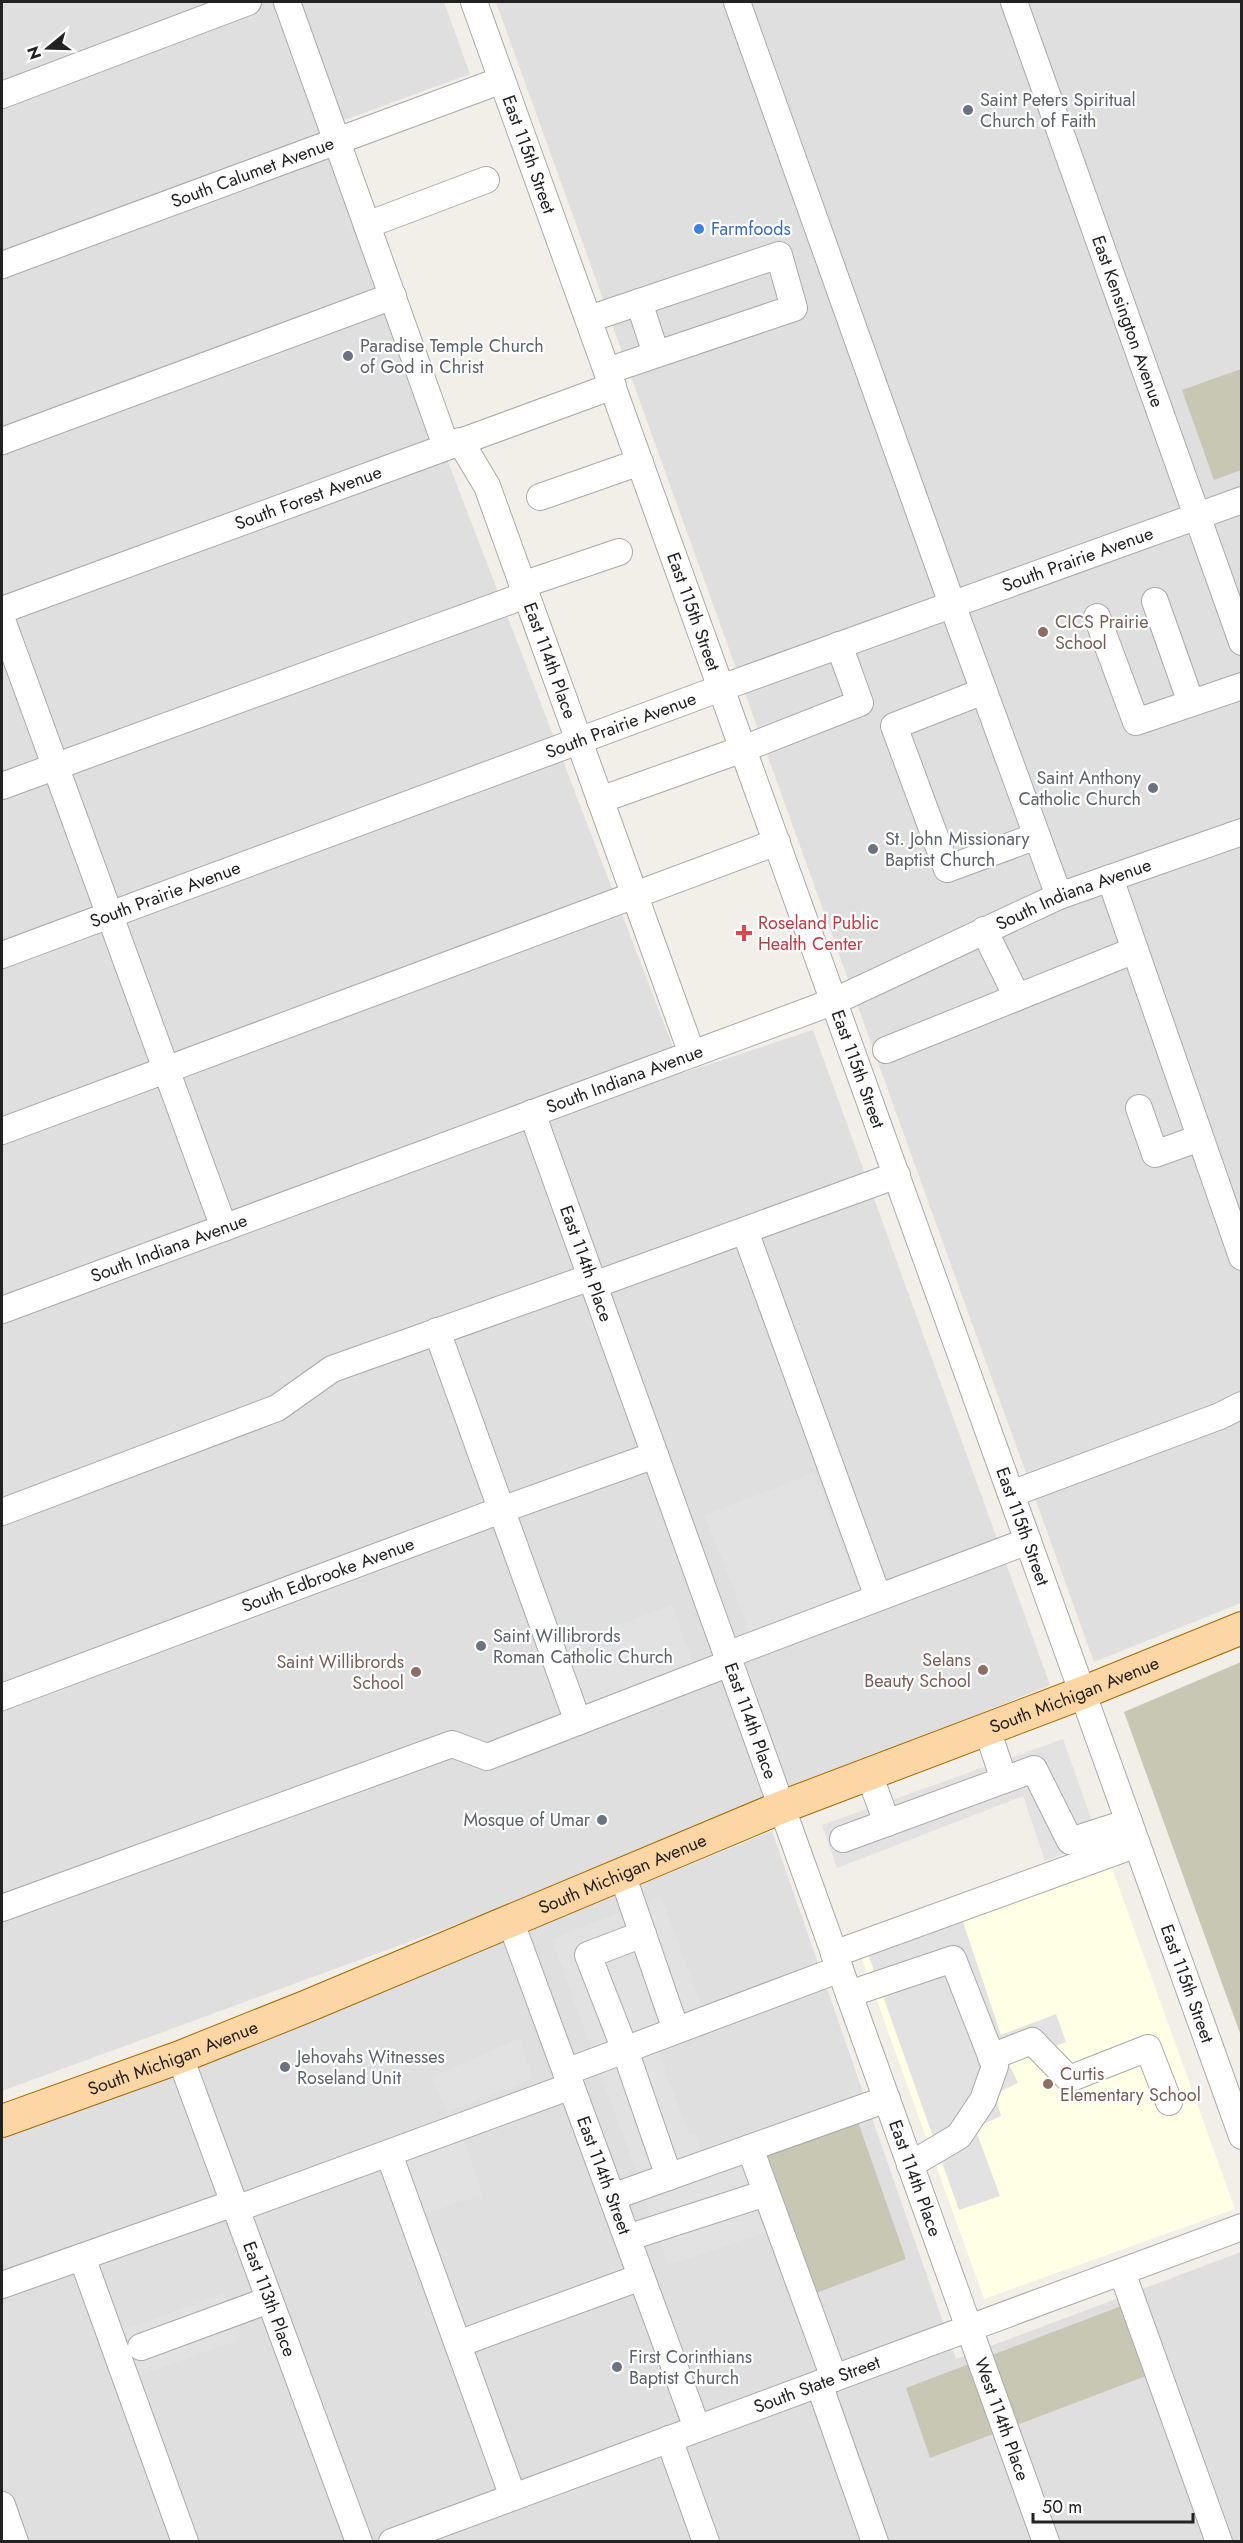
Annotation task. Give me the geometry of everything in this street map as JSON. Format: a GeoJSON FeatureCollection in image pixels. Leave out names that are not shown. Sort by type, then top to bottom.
{"type":"FeatureCollection","features":[{"type":"Feature","properties":{"kind":"main road","name":"South Michigan Avenue"},"geometry":{"type":"LineString","coordinates":[[2,2121],[180,2057],[782,1807],[1082,1693],[1242,1628]]}},
{"type":"Feature","properties":{"kind":"street"},"geometry":{"type":"LineString","coordinates":[[2,95],[248,2]]}},
{"type":"Feature","properties":{"kind":"street","name":"East 114th Place"},"geometry":{"type":"LineString","coordinates":[[287,2],[393,296],[453,444],[487,486],[692,1054]]}},
{"type":"Feature","properties":{"kind":"street"},"geometry":{"type":"LineString","coordinates":[[737,2],[1059,896]]}},
{"type":"Feature","properties":{"kind":"street","name":"East Kensington Avenue"},"geometry":{"type":"LineString","coordinates":[[1014,2],[1242,642]]}},
{"type":"Feature","properties":{"kind":"street","name":"East 115th Street"},"geometry":{"type":"LineString","coordinates":[[480,3],[502,80],[1242,2136]]}},
{"type":"Feature","properties":{"kind":"street","name":"South Calumet Avenue"},"geometry":{"type":"LineString","coordinates":[[2,265],[502,80]]}},
{"type":"Feature","properties":{"kind":"street"},"geometry":{"type":"LineString","coordinates":[[367,225],[486,180]]}},
{"type":"Feature","properties":{"kind":"street","name":"South Forest Avenue"},"geometry":{"type":"LineString","coordinates":[[2,610],[453,444],[610,379],[656,354],[794,308],[778,255],[639,302]]}},
{"type":"Feature","properties":{"kind":"street"},"geometry":{"type":"LineString","coordinates":[[2,441],[393,296]]}},
{"type":"Feature","properties":{"kind":"street"},"geometry":{"type":"LineString","coordinates":[[589,320],[639,302],[656,354]]}},
{"type":"Feature","properties":{"kind":"street"},"geometry":{"type":"LineString","coordinates":[[540,497],[640,462]]}},
{"type":"Feature","properties":{"kind":"street","name":"South Prairie Avenue"},"geometry":{"type":"LineString","coordinates":[[2,955],[839,645],[1242,500]]}},
{"type":"Feature","properties":{"kind":"street"},"geometry":{"type":"LineString","coordinates":[[2,786],[524,590],[619,552]]}},
{"type":"Feature","properties":{"kind":"street"},"geometry":{"type":"LineString","coordinates":[[1155,601],[1191,703]]}},
{"type":"Feature","properties":{"kind":"street"},"geometry":{"type":"LineString","coordinates":[[1097,617],[1136,722],[1242,686]]}},
{"type":"Feature","properties":{"kind":"street"},"geometry":{"type":"LineString","coordinates":[[2,620],[224,1228]]}},
{"type":"Feature","properties":{"kind":"street"},"geometry":{"type":"LineString","coordinates":[[600,800],[860,703],[839,645]]}},
{"type":"Feature","properties":{"kind":"street"},"geometry":{"type":"LineString","coordinates":[[984,691],[894,726],[946,869],[1037,836]]}},
{"type":"Feature","properties":{"kind":"street","name":"South Indiana Avenue"},"geometry":{"type":"LineString","coordinates":[[2,1310],[834,1001],[1059,896],[1242,832]]}},
{"type":"Feature","properties":{"kind":"street"},"geometry":{"type":"LineString","coordinates":[[2,1131],[777,842]]}},
{"type":"Feature","properties":{"kind":"street"},"geometry":{"type":"LineString","coordinates":[[1110,878],[1242,1257]]}},
{"type":"Feature","properties":{"kind":"street"},"geometry":{"type":"LineString","coordinates":[[984,930],[1017,997]]}},
{"type":"Feature","properties":{"kind":"street"},"geometry":{"type":"LineString","coordinates":[[886,1050],[1135,950]]}},
{"type":"Feature","properties":{"kind":"street"},"geometry":{"type":"LineString","coordinates":[[1139,1108],[1155,1154],[1200,1138]]}},
{"type":"Feature","properties":{"kind":"street","name":"East 114th Place"},"geometry":{"type":"LineString","coordinates":[[532,1113],[969,2329]]}},
{"type":"Feature","properties":{"kind":"street"},"geometry":{"type":"LineString","coordinates":[[2,1512],[277,1408],[332,1369],[437,1331],[745,1231],[897,1175]]}},
{"type":"Feature","properties":{"kind":"street"},"geometry":{"type":"LineString","coordinates":[[745,1231],[878,1597]]}},
{"type":"Feature","properties":{"kind":"street"},"geometry":{"type":"LineString","coordinates":[[437,1331],[578,1722]]}},
{"type":"Feature","properties":{"kind":"street"},"geometry":{"type":"LineString","coordinates":[[1011,1494],[1220,1416],[1242,1405]]}},
{"type":"Feature","properties":{"kind":"street","name":"South Edbrooke Avenue"},"geometry":{"type":"LineString","coordinates":[[2,1697],[501,1510],[655,1455]]}},
{"type":"Feature","properties":{"kind":"street"},"geometry":{"type":"LineString","coordinates":[[2,1908],[452,1744],[487,1757],[578,1722],[878,1597],[1028,1541]]}},
{"type":"Feature","properties":{"kind":"street"},"geometry":{"type":"LineString","coordinates":[[987,1729],[1004,1780]]}},
{"type":"Feature","properties":{"kind":"street"},"geometry":{"type":"LineString","coordinates":[[843,1839],[1034,1769],[1070,1841],[1133,1833]]}},
{"type":"Feature","properties":{"kind":"street"},"geometry":{"type":"LineString","coordinates":[[869,1774],[887,1823]]}},
{"type":"Feature","properties":{"kind":"street"},"geometry":{"type":"LineString","coordinates":[[2,2285],[389,2154],[569,2079],[625,2050],[676,2031],[1133,1833]]}},
{"type":"Feature","properties":{"kind":"street"},"geometry":{"type":"LineString","coordinates":[[622,1874],[676,2031]]}},
{"type":"Feature","properties":{"kind":"street","name":"East 114th Street"},"geometry":{"type":"LineString","coordinates":[[510,1920],[697,2428]]}},
{"type":"Feature","properties":{"kind":"street"},"geometry":{"type":"LineString","coordinates":[[643,1934],[588,1955],[625,2050],[669,2177]]}},
{"type":"Feature","properties":{"kind":"street"},"geometry":{"type":"LineString","coordinates":[[849,1994],[953,1959],[991,2056],[994,2066],[983,2100],[959,2136],[910,2165]]}},
{"type":"Feature","properties":{"kind":"street"},"geometry":{"type":"LineString","coordinates":[[991,2056],[1032,2042],[1069,2079],[1149,2048],[1169,2102]]}},
{"type":"Feature","properties":{"kind":"street","name":"East 113th Place"},"geometry":{"type":"LineString","coordinates":[[180,2057],[359,2541]]}},
{"type":"Feature","properties":{"kind":"street"},"geometry":{"type":"LineString","coordinates":[[612,2197],[887,2099]]}},
{"type":"Feature","properties":{"kind":"street"},"geometry":{"type":"LineString","coordinates":[[750,2148],[826,2381],[875,2541]]}},
{"type":"Feature","properties":{"kind":"street"},"geometry":{"type":"LineString","coordinates":[[389,2154],[513,2497]]}},
{"type":"Feature","properties":{"kind":"street"},"geometry":{"type":"LineString","coordinates":[[627,2238],[766,2193]]}},
{"type":"Feature","properties":{"kind":"street","name":"South State Street"},"geometry":{"type":"LineString","coordinates":[[392,2541],[1242,2227]]}},
{"type":"Feature","properties":{"kind":"street"},"geometry":{"type":"LineString","coordinates":[[82,2257],[185,2541]]}},
{"type":"Feature","properties":{"kind":"street"},"geometry":{"type":"LineString","coordinates":[[1122,2272],[1219,2541]]}},
{"type":"Feature","properties":{"kind":"street"},"geometry":{"type":"LineString","coordinates":[[458,2344],[641,2277]]}},
{"type":"Feature","properties":{"kind":"street"},"geometry":{"type":"LineString","coordinates":[[141,2347],[269,2300]]}},
{"type":"Feature","properties":{"kind":"street","name":"West 114th Place"},"geometry":{"type":"LineString","coordinates":[[969,2329],[1046,2541]]}},
{"type":"Feature","properties":{"kind":"street"},"geometry":{"type":"LineString","coordinates":[[669,2439],[706,2541]]}},
{"type":"Feature","properties":{"kind":"street"},"geometry":{"type":"LineString","coordinates":[[2,2505],[15,2541]]}},
{"type":"Feature","properties":{"kind":"shaded area"},"geometry":{"type":"Polygon","coordinates":[[[2,2],[444,2],[470,74],[320,129],[683,1073],[813,1030],[1050,1685],[512,1904],[2,2091],[2,2]]]}},
{"type":"Feature","properties":{"kind":"shaded area"},"geometry":{"type":"Polygon","coordinates":[[[496,2],[1241,2],[1241,1603],[1094,1662],[496,2]]]}},
{"type":"Feature","properties":{"kind":"shaded area"},"geometry":{"type":"Polygon","coordinates":[[[1241,369],[1241,470],[1214,480],[1182,390],[1241,369]]]}},
{"type":"Feature","properties":{"kind":"shaded area"},"geometry":{"type":"Polygon","coordinates":[[[814,1473],[862,1596],[752,1639],[705,1515],[814,1473]]]}},
{"type":"Feature","properties":{"kind":"shaded area"},"geometry":{"type":"Polygon","coordinates":[[[672,1605],[695,1669],[586,1710],[562,1645],[672,1605]]]}},
{"type":"Feature","properties":{"kind":"shaded area"},"geometry":{"type":"Polygon","coordinates":[[[1241,1662],[1241,2036],[1124,1712],[1241,1662]]]}},
{"type":"Feature","properties":{"kind":"shaded area"},"geometry":{"type":"Polygon","coordinates":[[[1063,1739],[1099,1841],[1045,1861],[1023,1796],[837,1868],[822,1825],[1063,1739]]]}},
{"type":"Feature","properties":{"kind":"shaded area"},"geometry":{"type":"Polygon","coordinates":[[[772,1831],[956,2359],[1241,2252],[1241,2541],[2,2542],[2,2139],[212,2061],[772,1831]]]}},
{"type":"Feature","properties":{"kind":"shaded area","name":"Curtis Elementary School"},"geometry":{"type":"Polygon","coordinates":[[[1112,1868],[1235,2209],[984,2299],[862,1959],[1112,1868]]]}},
{"type":"Feature","properties":{"kind":"shaded area"},"geometry":{"type":"Polygon","coordinates":[[[661,1896],[704,2012],[593,2053],[552,1939],[661,1896]]]}},
{"type":"Feature","properties":{"kind":"shaded area"},"geometry":{"type":"Polygon","coordinates":[[[962,1919],[1001,2035],[1056,2014],[1066,2042],[1009,2064],[1018,2083],[995,2094],[1001,2116],[975,2128],[1000,2196],[959,2210],[867,1951],[962,1919]]]}},
{"type":"Feature","properties":{"kind":"shaded area"},"geometry":{"type":"Polygon","coordinates":[[[520,2038],[532,2079],[447,2112],[432,2077],[520,2038]]]}},
{"type":"Feature","properties":{"kind":"shaded area"},"geometry":{"type":"Polygon","coordinates":[[[657,2048],[689,2134],[695,2133],[704,2158],[640,2181],[599,2069],[657,2048]]]}},
{"type":"Feature","properties":{"kind":"shaded area"},"geometry":{"type":"Polygon","coordinates":[[[857,2119],[906,2259],[811,2295],[760,2153],[857,2119]]]}},
{"type":"Feature","properties":{"kind":"shaded area"},"geometry":{"type":"Polygon","coordinates":[[[463,2137],[482,2195],[421,2215],[399,2162],[463,2137]]]}},
{"type":"Feature","properties":{"kind":"shaded area"},"geometry":{"type":"Polygon","coordinates":[[[744,2162],[772,2230],[669,2265],[645,2200],[744,2162]]]}},
{"type":"Feature","properties":{"kind":"shaded area"},"geometry":{"type":"Polygon","coordinates":[[[225,2293],[241,2339],[132,2378],[118,2332],[225,2293]]]}},
{"type":"Feature","properties":{"kind":"shaded area"},"geometry":{"type":"Polygon","coordinates":[[[1124,2305],[1146,2376],[930,2458],[906,2388],[1124,2305]]]}},
{"type":"Feature","properties":{"kind":"place","name":"Saint Peters Spiritual Church of Faith"},"geometry":{"type":"Point","coordinates":[968,110]}},
{"type":"Feature","properties":{"kind":"place","name":"Farmfoods"},"geometry":{"type":"Point","coordinates":[699,229]}},
{"type":"Feature","properties":{"kind":"place","name":"Paradise Temple Church of God in Christ"},"geometry":{"type":"Point","coordinates":[348,356]}},
{"type":"Feature","properties":{"kind":"place","name":"CICS Prairie School"},"geometry":{"type":"Point","coordinates":[1043,632]}},
{"type":"Feature","properties":{"kind":"place","name":"Saint Anthony Catholic Church"},"geometry":{"type":"Point","coordinates":[1153,788]}},
{"type":"Feature","properties":{"kind":"place","name":"St. John Missionary Baptist Church"},"geometry":{"type":"Point","coordinates":[873,849]}},
{"type":"Feature","properties":{"kind":"place","name":"Roseland Public Health Center"},"geometry":{"type":"Point","coordinates":[744,933]}},
{"type":"Feature","properties":{"kind":"place","name":"Saint Willibrords Roman Catholic Church"},"geometry":{"type":"Point","coordinates":[481,1646]}},
{"type":"Feature","properties":{"kind":"place","name":"Selans Beauty School"},"geometry":{"type":"Point","coordinates":[983,1670]}},
{"type":"Feature","properties":{"kind":"place","name":"Saint Willibrords School"},"geometry":{"type":"Point","coordinates":[416,1672]}},
{"type":"Feature","properties":{"kind":"place","name":"Mosque of Umar"},"geometry":{"type":"Point","coordinates":[602,1820]}},
{"type":"Feature","properties":{"kind":"place","name":"Jehovahs Witnesses Roseland Unit"},"geometry":{"type":"Point","coordinates":[285,2067]}},
{"type":"Feature","properties":{"kind":"place","name":"Curtis Elementary School"},"geometry":{"type":"Point","coordinates":[1048,2084]}},
{"type":"Feature","properties":{"kind":"place","name":"First Corinthians Baptist Church"},"geometry":{"type":"Point","coordinates":[617,2367]}}]}
